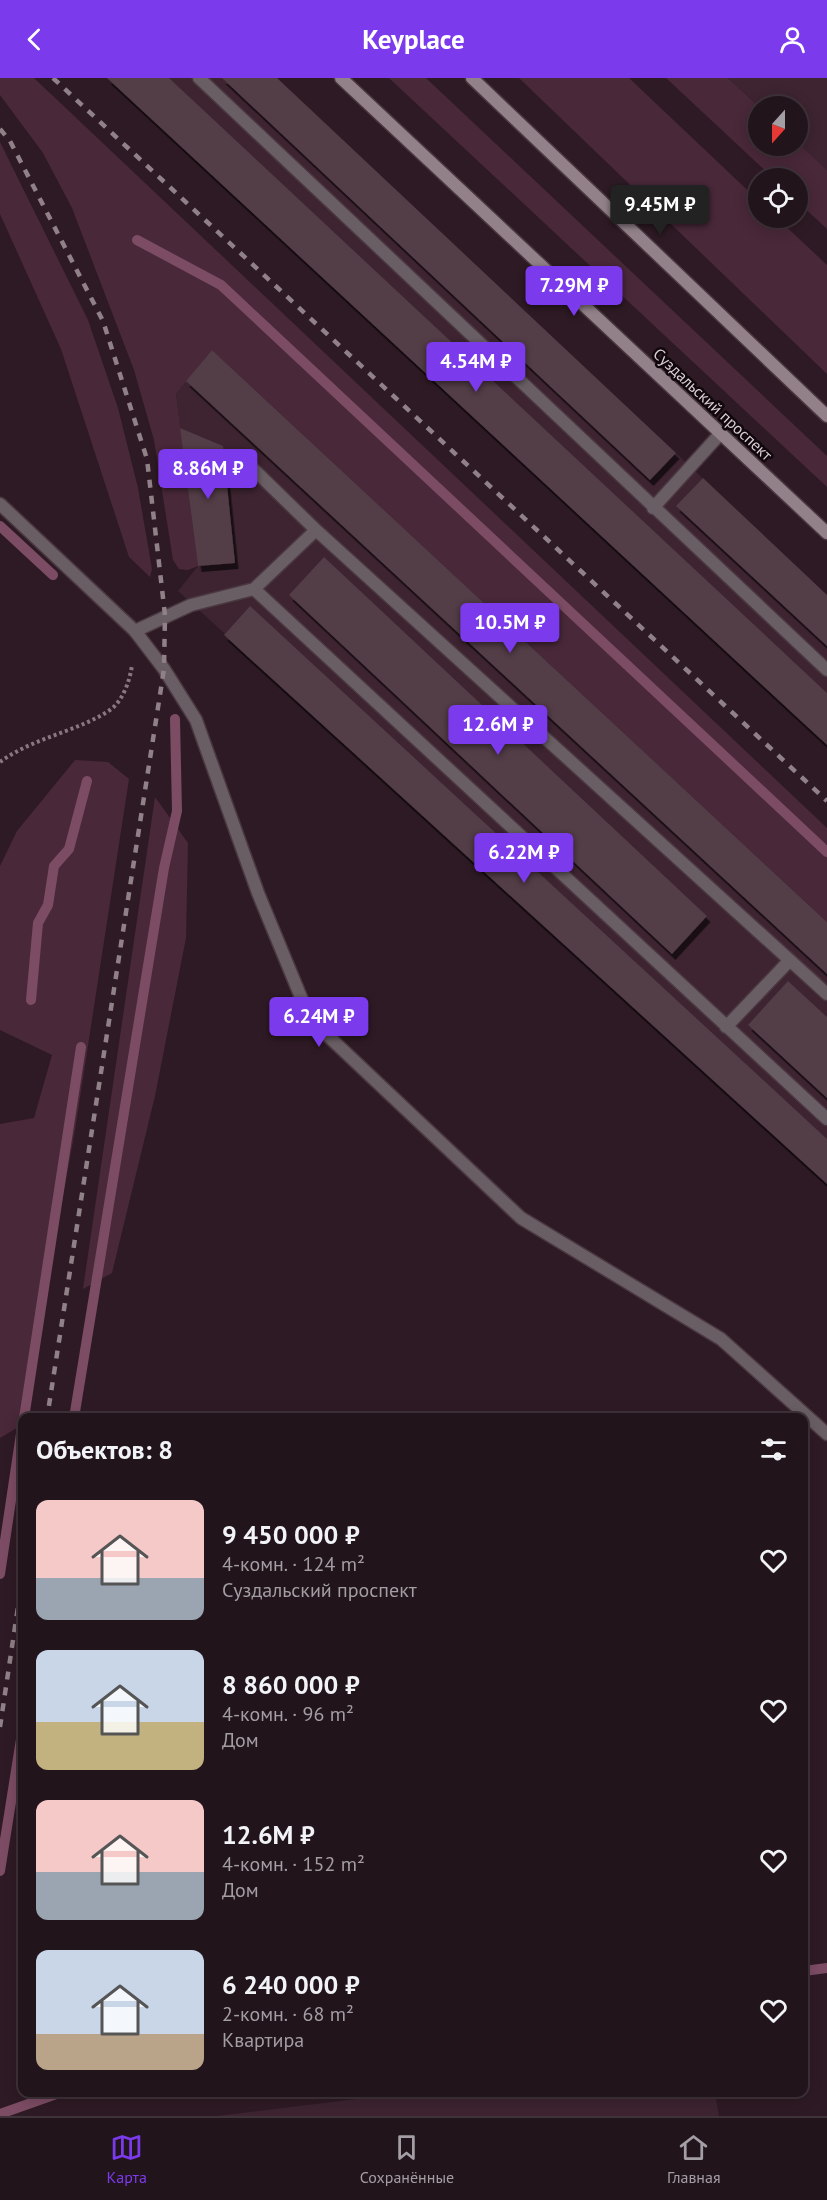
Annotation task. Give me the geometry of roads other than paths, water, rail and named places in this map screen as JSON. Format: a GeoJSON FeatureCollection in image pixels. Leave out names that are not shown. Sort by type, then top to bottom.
{"type":"FeatureCollection","features":[{"type":"Feature","properties":{"kind":"main road","name":"Суздальский проспект"},"geometry":{"type":"LineString","coordinates":[[341,78],[827,533]]}},
{"type":"Feature","properties":{"kind":"main road"},"geometry":{"type":"LineString","coordinates":[[472,78],[827,416]]}},
{"type":"Feature","properties":{"kind":"street"},"geometry":{"type":"LineString","coordinates":[[199,78],[827,670]]}},
{"type":"Feature","properties":{"kind":"street"},"geometry":{"type":"LineString","coordinates":[[653,508],[720,434]]}},
{"type":"Feature","properties":{"kind":"street"},"geometry":{"type":"LineString","coordinates":[[242,458],[316,530],[827,994]]}},
{"type":"Feature","properties":{"kind":"street"},"geometry":{"type":"LineString","coordinates":[[0,504],[135,632],[164,669],[196,720],[258,893],[310,1019],[521,1218],[721,1339],[804,1413]]}},
{"type":"Feature","properties":{"kind":"street"},"geometry":{"type":"LineString","coordinates":[[135,632],[191,605],[254,589],[316,530]]}},
{"type":"Feature","properties":{"kind":"street"},"geometry":{"type":"LineString","coordinates":[[254,589],[827,1119]]}},
{"type":"Feature","properties":{"kind":"street"},"geometry":{"type":"LineString","coordinates":[[726,1027],[790,960]]}},
{"type":"Feature","properties":{"kind":"street"},"geometry":{"type":"LineString","coordinates":[[808,1417],[827,1434]]}},
{"type":"Feature","properties":{"kind":"waterway"},"geometry":{"type":"LineString","coordinates":[[137,240],[221,285],[827,852]]}},
{"type":"Feature","properties":{"kind":"waterway"},"geometry":{"type":"LineString","coordinates":[[0,526],[53,575]]}},
{"type":"Feature","properties":{"kind":"waterway"},"geometry":{"type":"LineString","coordinates":[[75,1413],[164,868],[177,811],[175,719]]}},
{"type":"Feature","properties":{"kind":"waterway"},"geometry":{"type":"LineString","coordinates":[[31,1000],[38,923],[48,905],[54,866],[69,849],[87,781]]}},
{"type":"Feature","properties":{"kind":"waterway"},"geometry":{"type":"LineString","coordinates":[[25,1413],[81,1047]]}},
{"type":"Feature","properties":{"kind":"waterway"},"geometry":{"type":"LineString","coordinates":[[0,1574],[18,1454]]}},
{"type":"Feature","properties":{"kind":"waterway"},"geometry":{"type":"LineString","coordinates":[[0,1871],[18,1758]]}},
{"type":"Feature","properties":{"kind":"waterway"},"geometry":{"type":"LineString","coordinates":[[808,1970],[827,1968]]}},
{"type":"Feature","properties":{"kind":"waterway"},"geometry":{"type":"LineString","coordinates":[[0,2114],[48,2097]]}},
{"type":"Feature","properties":{"kind":"railway"},"geometry":{"type":"LineString","coordinates":[[53,78],[827,801]]}},
{"type":"Feature","properties":{"kind":"railway"},"geometry":{"type":"LineString","coordinates":[[0,129],[10,141],[103,321],[147,459],[165,615],[164,669],[48,1413]]}},
{"type":"Feature","properties":{"kind":"railway"},"geometry":{"type":"LineString","coordinates":[[0,1727],[18,1607]]}}]}
